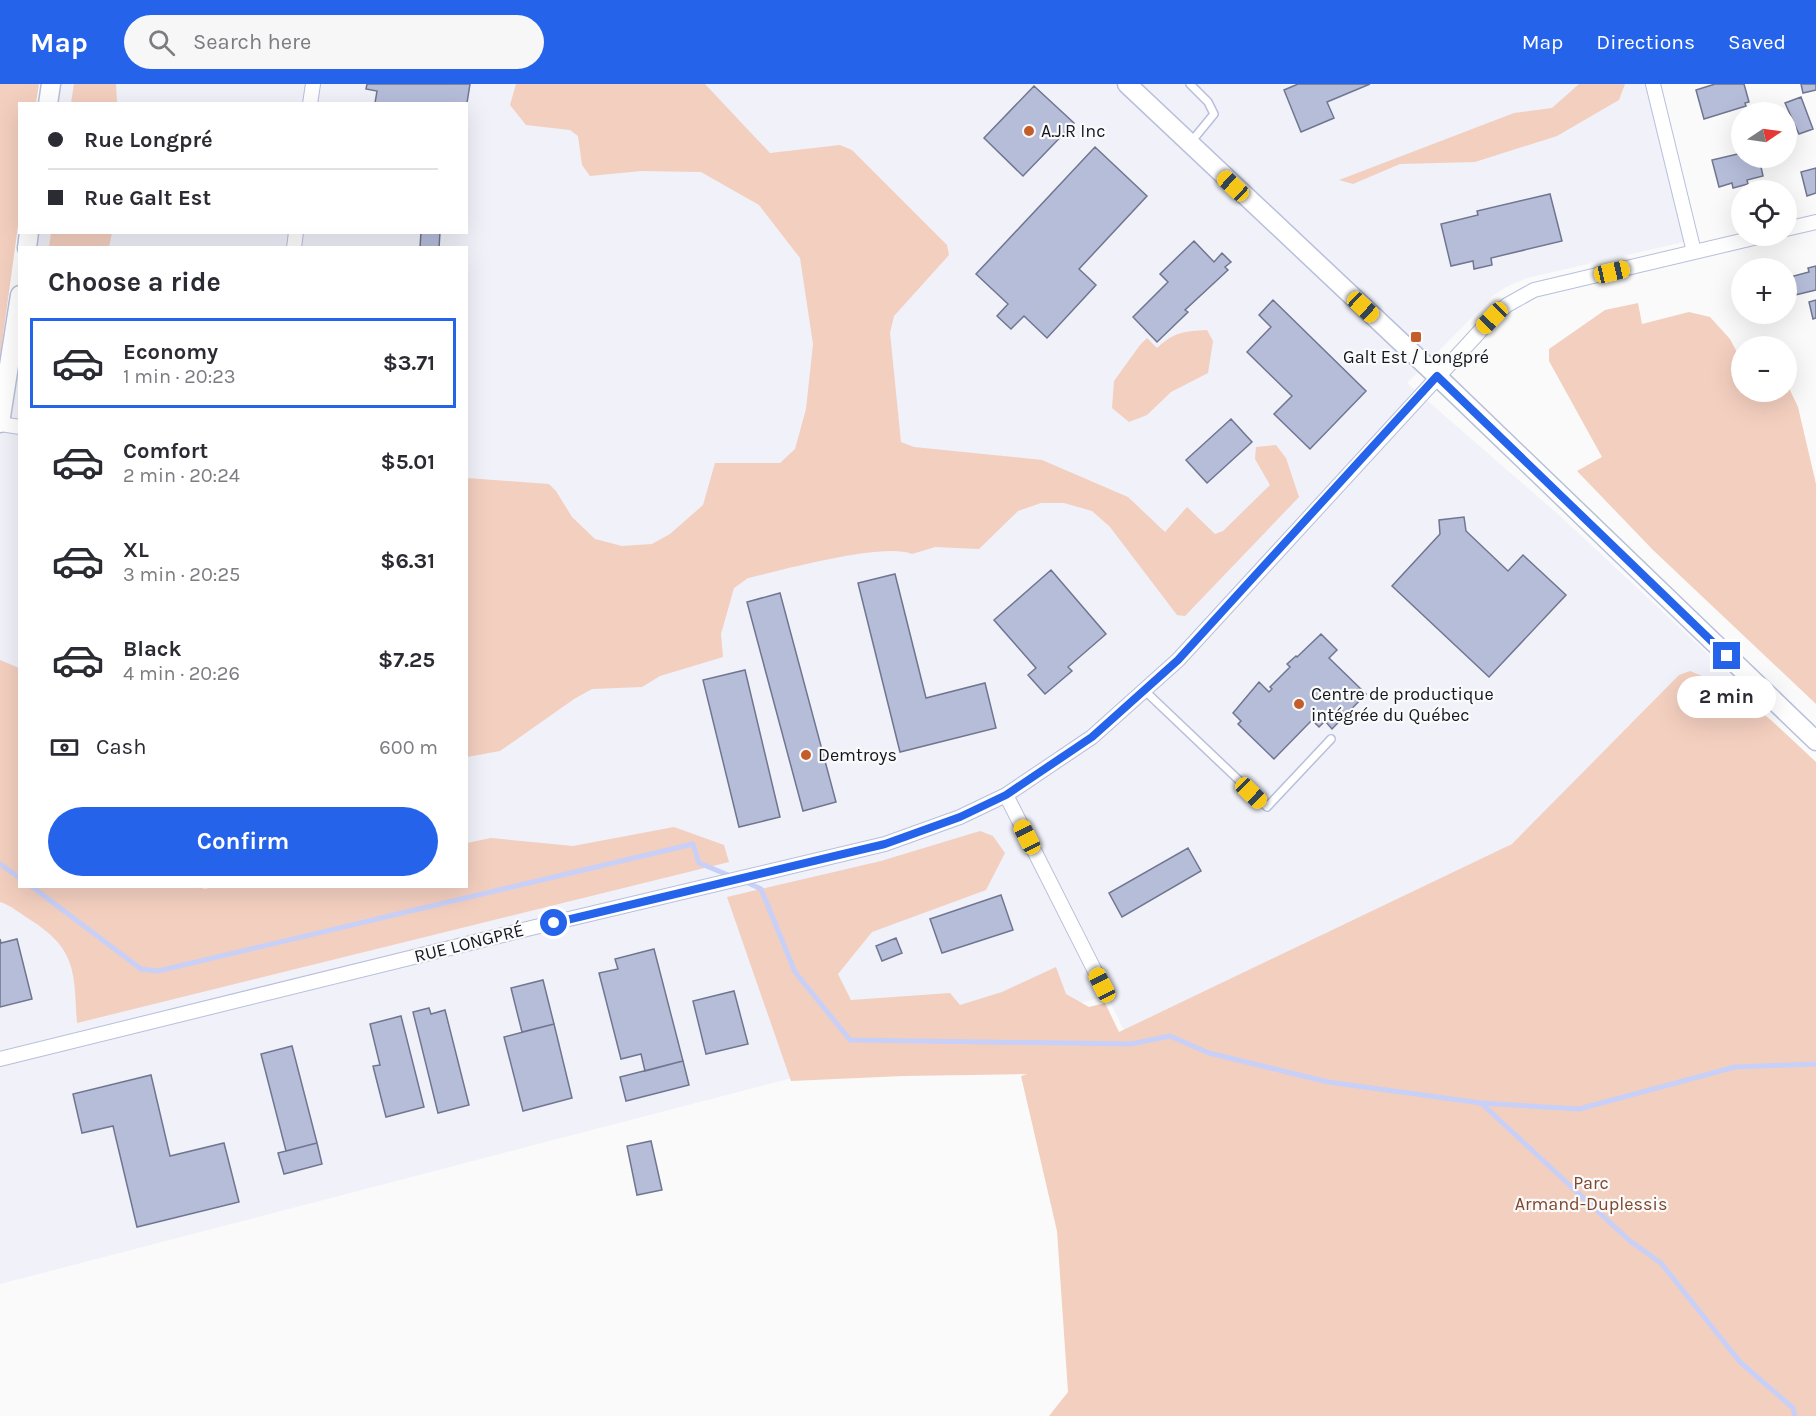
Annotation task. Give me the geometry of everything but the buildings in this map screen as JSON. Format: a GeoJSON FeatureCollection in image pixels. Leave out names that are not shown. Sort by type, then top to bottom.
{"type":"FeatureCollection","features":[{"type":"Feature","properties":{"kind":"street"},"geometry":{"type":"LineString","coordinates":[[48,102],[51,84]]}},
{"type":"Feature","properties":{"kind":"street"},"geometry":{"type":"LineString","coordinates":[[310,102],[313,84]]}},
{"type":"Feature","properties":{"kind":"street"},"geometry":{"type":"LineString","coordinates":[[1127,84],[1437,376],[1816,741]]}},
{"type":"Feature","properties":{"kind":"street"},"geometry":{"type":"LineString","coordinates":[[1653,84],[1694,252]]}},
{"type":"Feature","properties":{"kind":"street"},"geometry":{"type":"LineString","coordinates":[[1797,227],[1816,222]]}},
{"type":"Feature","properties":{"kind":"street","name":"RUE LONGPRÉ"},"geometry":{"type":"LineString","coordinates":[[0,1059],[531,928],[885,844],[960,817],[1006,795],[1092,737],[1178,660],[1437,376],[1492,318],[1520,296],[1550,286],[1731,243]]}},
{"type":"Feature","properties":{"kind":"street"},"geometry":{"type":"LineString","coordinates":[[18,308],[0,424],[18,427]]}},
{"type":"Feature","properties":{"kind":"street"},"geometry":{"type":"LineString","coordinates":[[1006,795],[1102,985]]}},
{"type":"Feature","properties":{"kind":"lane"},"geometry":{"type":"LineString","coordinates":[[1189,144],[1214,114],[1208,102],[1190,84]]}},
{"type":"Feature","properties":{"kind":"lane"},"geometry":{"type":"LineString","coordinates":[[1144,690],[1267,807],[1332,739]]}},
{"type":"Feature","properties":{"kind":"shaded area"},"geometry":{"type":"Polygon","coordinates":[[[51,84],[1648,84],[1688,241],[1527,278],[1508,286],[1495,294],[1407,383],[1560,516],[1768,710],[1131,1044],[1107,996],[0,1284],[0,423],[18,302],[18,888],[468,888],[468,246],[27,246],[29,234],[468,234],[468,102],[48,102],[51,84]]]}},
{"type":"Feature","properties":{"kind":"green space"},"geometry":{"type":"Polygon","coordinates":[[[0,84],[39,84],[36,102],[18,102],[18,226],[0,357],[0,84]]]}},
{"type":"Feature","properties":{"kind":"green space"},"geometry":{"type":"Polygon","coordinates":[[[74,84],[116,84],[117,102],[71,102],[74,84]]]}},
{"type":"Feature","properties":{"kind":"green space"},"geometry":{"type":"Polygon","coordinates":[[[516,84],[705,84],[770,153],[840,145],[852,150],[947,245],[949,255],[894,316],[890,333],[901,442],[914,447],[1042,460],[1128,497],[1165,532],[1187,507],[1215,534],[1223,531],[1270,485],[1255,459],[1256,447],[1276,445],[1286,458],[1299,497],[1185,616],[1177,615],[1110,527],[1092,511],[1064,503],[1041,503],[1018,511],[979,549],[935,547],[912,554],[898,551],[857,554],[748,578],[734,588],[721,634],[723,657],[660,676],[642,687],[592,689],[500,751],[468,757],[468,478],[549,484],[572,517],[595,539],[622,546],[652,544],[670,534],[703,505],[715,463],[780,463],[795,449],[806,409],[813,344],[800,258],[759,205],[701,172],[641,171],[590,176],[582,165],[578,136],[570,130],[526,125],[510,105],[516,84]]]}},
{"type":"Feature","properties":{"kind":"green space"},"geometry":{"type":"Polygon","coordinates":[[[1579,84],[1625,84],[1619,100],[1557,136],[1475,162],[1400,164],[1353,184],[1339,180],[1514,113],[1552,108],[1579,84]]]}},
{"type":"Feature","properties":{"kind":"green space"},"geometry":{"type":"Polygon","coordinates":[[[51,234],[112,234],[109,246],[49,246],[51,234]]]}},
{"type":"Feature","properties":{"kind":"green space"},"geometry":{"type":"Polygon","coordinates":[[[1638,303],[1642,324],[1689,312],[1710,317],[1731,341],[1731,402],[1796,402],[1816,484],[1816,704],[1653,550],[1577,471],[1602,457],[1549,361],[1549,349],[1605,310],[1638,303]]]}},
{"type":"Feature","properties":{"kind":"green space"},"geometry":{"type":"Polygon","coordinates":[[[1207,330],[1213,341],[1208,373],[1171,392],[1147,415],[1129,422],[1112,408],[1114,381],[1147,338],[1157,348],[1180,333],[1207,330]]]}},
{"type":"Feature","properties":{"kind":"green space"},"geometry":{"type":"Polygon","coordinates":[[[0,660],[18,668],[18,888],[468,888],[468,843],[491,838],[573,846],[674,827],[724,845],[729,862],[77,1023],[73,976],[64,952],[45,930],[15,909],[0,902],[0,660]]]}},
{"type":"Feature","properties":{"kind":"green space","name":"Parc Armand-Duplessis"},"geometry":{"type":"Polygon","coordinates":[[[1690,671],[1733,689],[1816,762],[1816,1416],[1049,1416],[1068,1392],[1057,1231],[1021,1076],[1027,1074],[791,1081],[727,897],[881,861],[980,831],[993,836],[1005,853],[986,890],[872,932],[838,974],[851,1000],[950,993],[960,1005],[1002,992],[1056,967],[1066,994],[1089,1007],[1105,1003],[1119,1032],[1512,844],[1679,675],[1690,671]]]}},
{"type":"Feature","properties":{"kind":"waterway"},"geometry":{"type":"LineString","coordinates":[[34,888],[141,969],[158,971],[693,844],[699,863],[733,877]]}},
{"type":"Feature","properties":{"kind":"waterway"},"geometry":{"type":"LineString","coordinates":[[0,864],[18,877]]}},
{"type":"Feature","properties":{"kind":"waterway"},"geometry":{"type":"LineString","coordinates":[[744,881],[761,889],[795,972],[850,1040],[1131,1044],[1170,1036],[1209,1053],[1328,1082],[1481,1103],[1579,1109],[1735,1067],[1816,1064]]}},
{"type":"Feature","properties":{"kind":"waterway"},"geometry":{"type":"LineString","coordinates":[[1481,1103],[1630,1241],[1661,1263],[1740,1362],[1793,1408],[1795,1416]]}},
{"type":"Feature","properties":{"kind":"place","name":"A.J.R Inc"},"geometry":{"type":"Point","coordinates":[1029,131]}},
{"type":"Feature","properties":{"kind":"place","name":"Galt Est / Longpré"},"geometry":{"type":"Point","coordinates":[1416,337]}},
{"type":"Feature","properties":{"kind":"place","name":"Centre de productique intégrée du Québec"},"geometry":{"type":"Point","coordinates":[1299,704]}},
{"type":"Feature","properties":{"kind":"place","name":"Demtroys"},"geometry":{"type":"Point","coordinates":[806,755]}},
{"type":"Feature","properties":{"kind":"route"},"geometry":{"type":"LineString","coordinates":[[554,923],[885,844],[960,817],[1006,795],[1092,737],[1178,660],[1437,376],[1727,656]]}}]}
